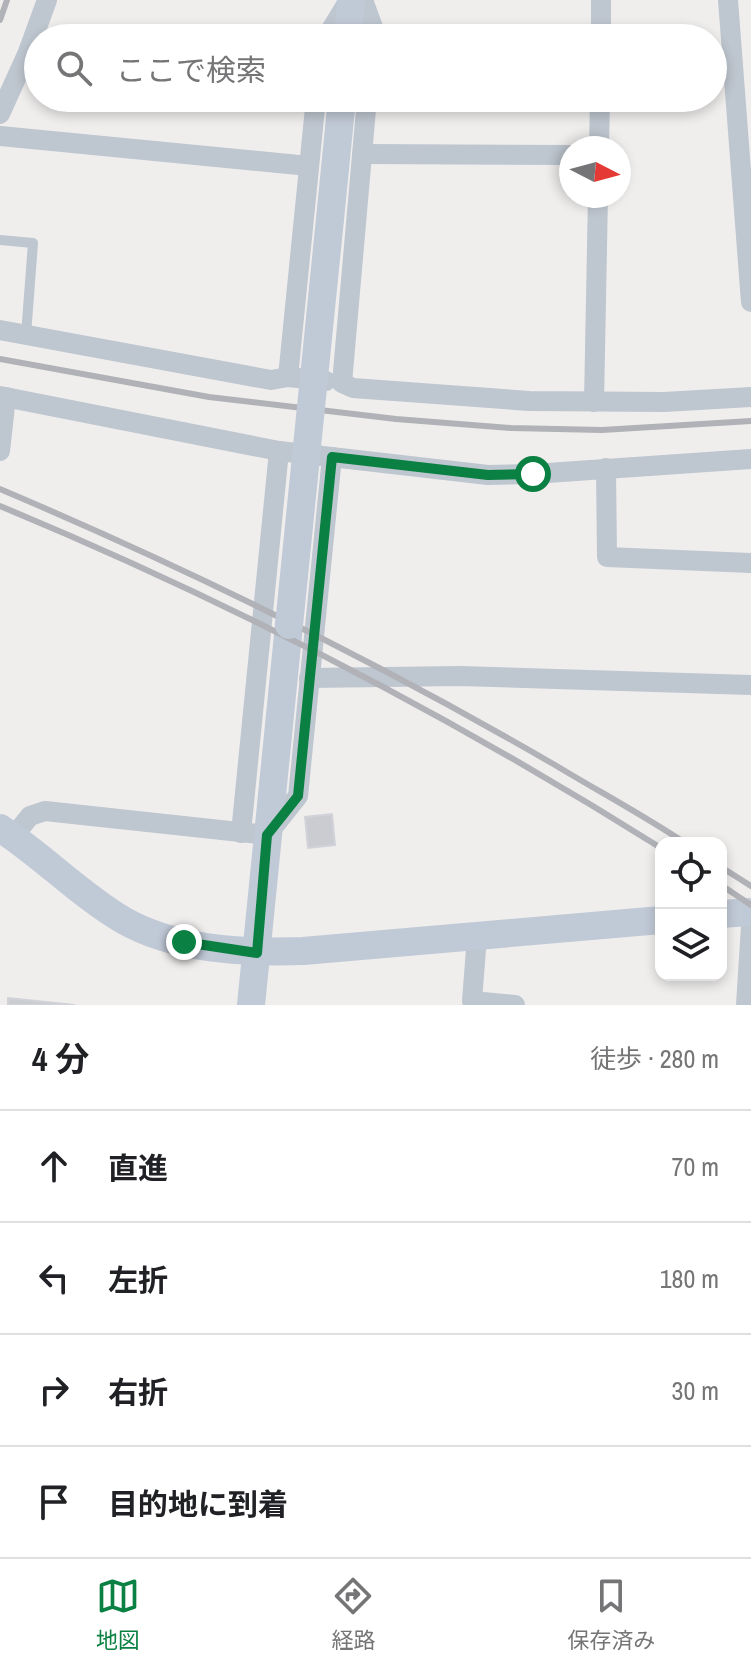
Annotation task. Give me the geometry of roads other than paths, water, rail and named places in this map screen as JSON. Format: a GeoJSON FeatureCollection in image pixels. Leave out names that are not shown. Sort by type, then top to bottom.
{"type":"FeatureCollection","features":[{"type":"Feature","properties":{"kind":"street"},"geometry":{"type":"LineString","coordinates":[[38,24],[47,0]]}},
{"type":"Feature","properties":{"kind":"street"},"geometry":{"type":"LineString","coordinates":[[335,24],[350,0]]}},
{"type":"Feature","properties":{"kind":"street"},"geometry":{"type":"LineString","coordinates":[[349,24],[350,0]]}},
{"type":"Feature","properties":{"kind":"street"},"geometry":{"type":"LineString","coordinates":[[363,0],[372,24]]}},
{"type":"Feature","properties":{"kind":"street"},"geometry":{"type":"LineString","coordinates":[[601,0],[601,24]]}},
{"type":"Feature","properties":{"kind":"street"},"geometry":{"type":"LineString","coordinates":[[728,0],[751,302]]}},
{"type":"Feature","properties":{"kind":"street"},"geometry":{"type":"LineString","coordinates":[[0,114],[24,61]]}},
{"type":"Feature","properties":{"kind":"street"},"geometry":{"type":"LineString","coordinates":[[288,377],[315,112]]}},
{"type":"Feature","properties":{"kind":"street"},"geometry":{"type":"LineString","coordinates":[[254,834],[289,625],[341,112]]}},
{"type":"Feature","properties":{"kind":"street"},"geometry":{"type":"LineString","coordinates":[[342,383],[366,112]]}},
{"type":"Feature","properties":{"kind":"street"},"geometry":{"type":"LineString","coordinates":[[599,136],[600,112]]}},
{"type":"Feature","properties":{"kind":"street"},"geometry":{"type":"LineString","coordinates":[[0,136],[309,166]]}},
{"type":"Feature","properties":{"kind":"street"},"geometry":{"type":"LineString","coordinates":[[362,154],[559,155]]}},
{"type":"Feature","properties":{"kind":"street"},"geometry":{"type":"LineString","coordinates":[[594,402],[598,208]]}},
{"type":"Feature","properties":{"kind":"street"},"geometry":{"type":"LineString","coordinates":[[0,330],[271,380],[288,377],[342,383],[368,390],[529,401],[664,402],[751,397]]}},
{"type":"Feature","properties":{"kind":"street"},"geometry":{"type":"LineString","coordinates":[[0,451],[3,396],[279,451],[488,475],[751,459]]}},
{"type":"Feature","properties":{"kind":"street"},"geometry":{"type":"LineString","coordinates":[[251,1005],[257,953],[254,834],[279,451]]}},
{"type":"Feature","properties":{"kind":"street"},"geometry":{"type":"LineString","coordinates":[[332,457],[298,796],[254,834],[45,811],[30,816],[7,832],[84,894],[132,925],[173,940],[257,953],[655,921]]}},
{"type":"Feature","properties":{"kind":"street"},"geometry":{"type":"LineString","coordinates":[[606,468],[607,557],[751,563]]}},
{"type":"Feature","properties":{"kind":"street"},"geometry":{"type":"LineString","coordinates":[[309,678],[459,676],[751,685]]}},
{"type":"Feature","properties":{"kind":"street"},"geometry":{"type":"LineString","coordinates":[[727,914],[751,912]]}},
{"type":"Feature","properties":{"kind":"street"},"geometry":{"type":"LineString","coordinates":[[746,1005],[751,926]]}},
{"type":"Feature","properties":{"kind":"street"},"geometry":{"type":"LineString","coordinates":[[477,936],[472,1001],[515,1005]]}},
{"type":"Feature","properties":{"kind":"lane"},"geometry":{"type":"LineString","coordinates":[[0,240],[33,243],[26,335]]}},
{"type":"Feature","properties":{"kind":"railway"},"geometry":{"type":"LineString","coordinates":[[0,20],[7,0]]}},
{"type":"Feature","properties":{"kind":"railway"},"geometry":{"type":"LineString","coordinates":[[0,359],[209,397],[396,419],[511,428],[602,430],[751,421]]}},
{"type":"Feature","properties":{"kind":"railway"},"geometry":{"type":"LineString","coordinates":[[0,489],[142,552],[351,653],[488,727],[675,837]]}},
{"type":"Feature","properties":{"kind":"railway"},"geometry":{"type":"LineString","coordinates":[[0,506],[170,581],[338,663],[501,752],[655,844]]}},
{"type":"Feature","properties":{"kind":"railway"},"geometry":{"type":"LineString","coordinates":[[727,871],[751,886]]}},
{"type":"Feature","properties":{"kind":"railway"},"geometry":{"type":"LineString","coordinates":[[727,889],[751,905]]}}]}
